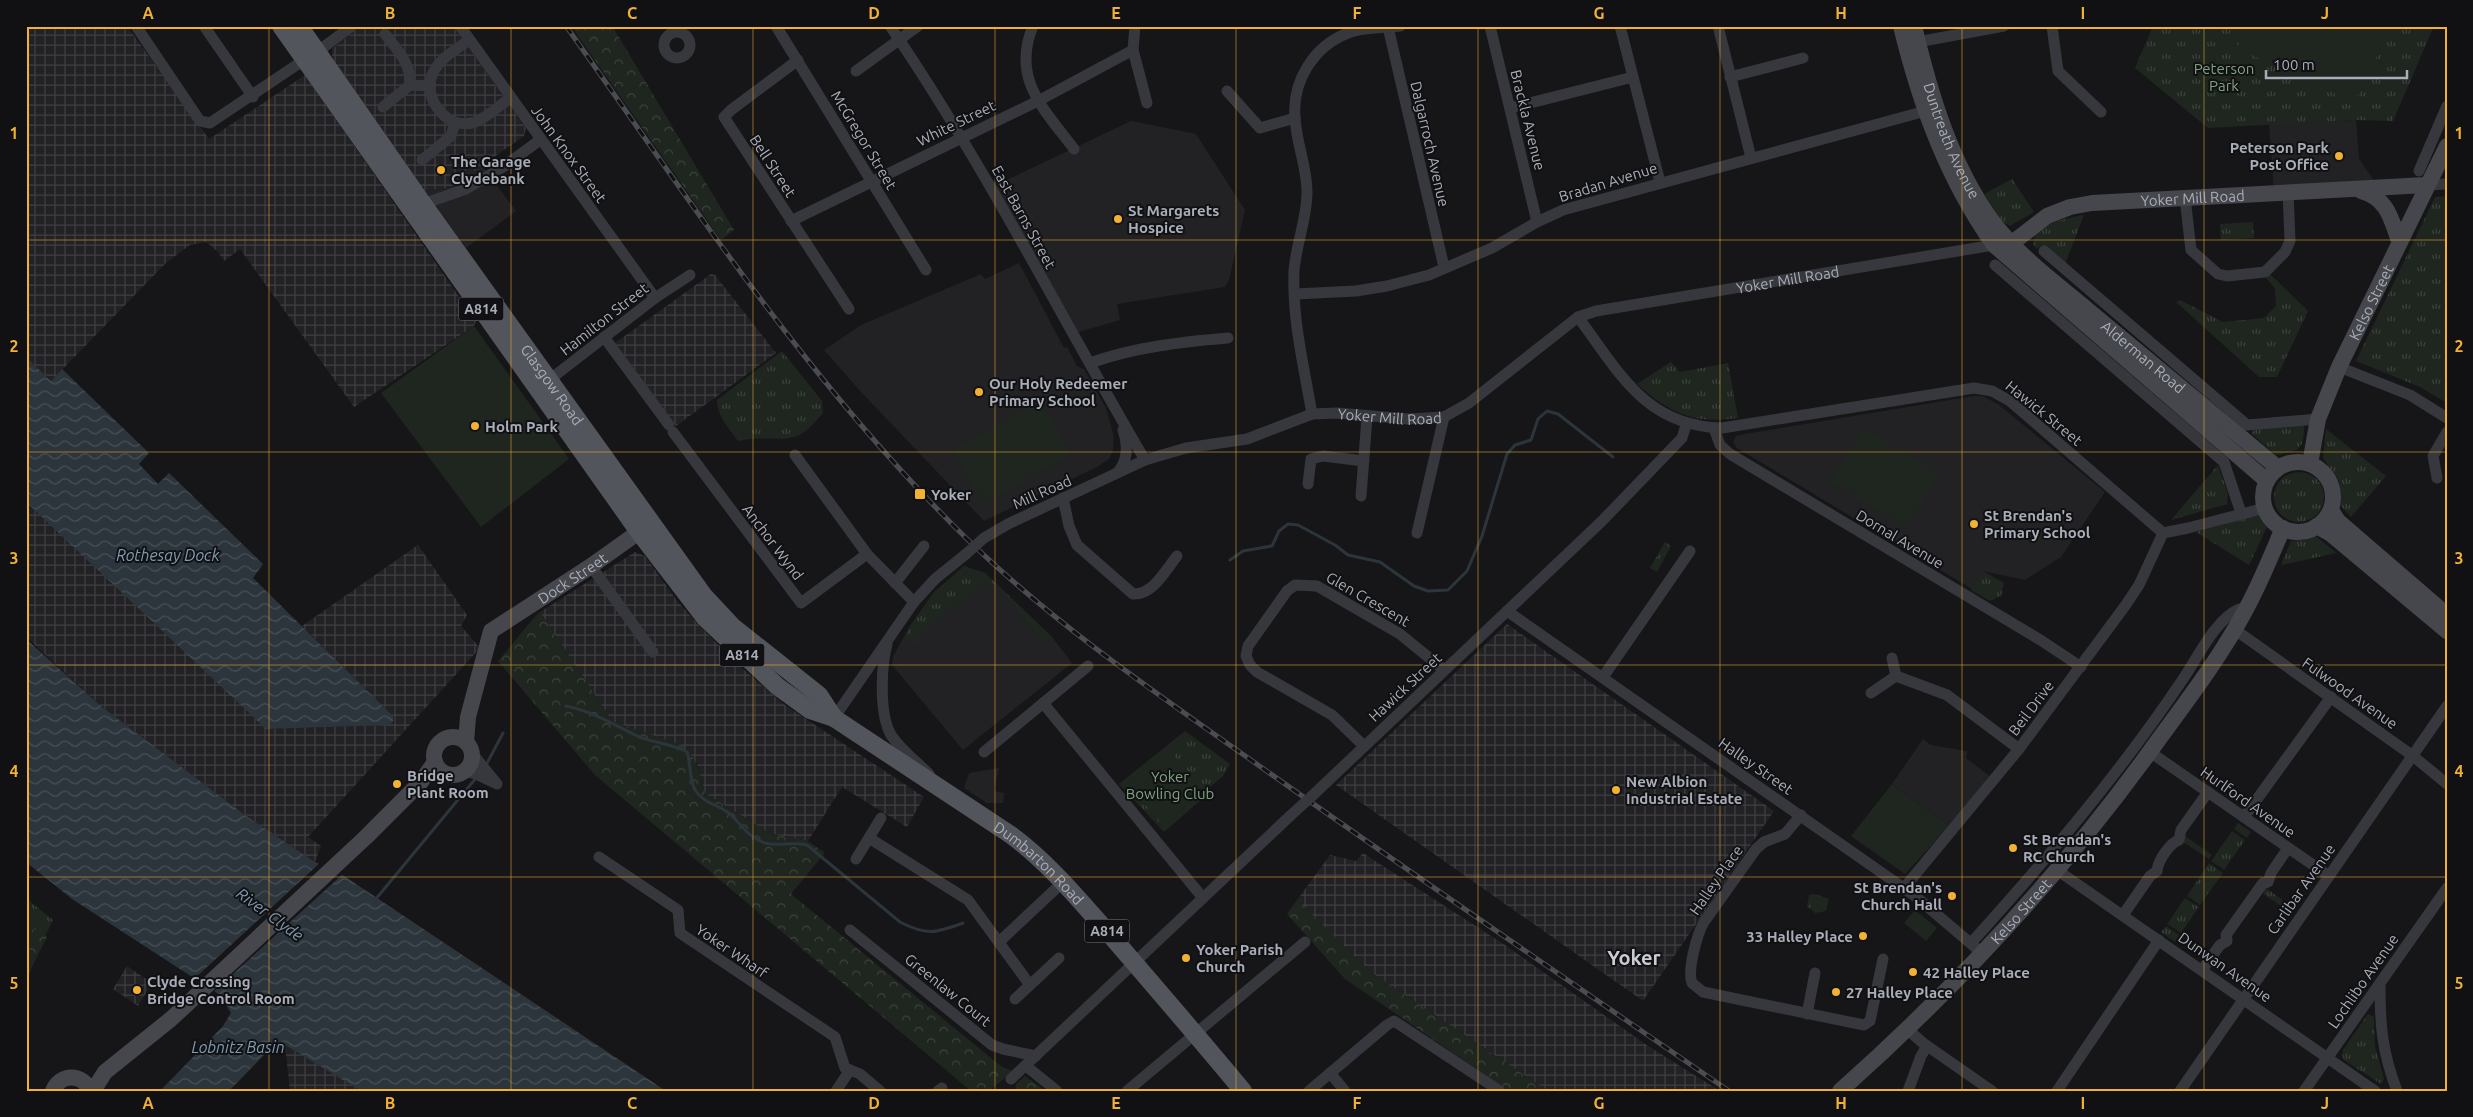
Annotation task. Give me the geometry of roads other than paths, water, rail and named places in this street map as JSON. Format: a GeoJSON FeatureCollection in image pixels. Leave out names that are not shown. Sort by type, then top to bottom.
{"type":"FeatureCollection","features":[{"type":"Feature","properties":{"kind":"main road","name":"Glasgow Road"},"geometry":{"type":"LineString","coordinates":[[281,26],[311,56],[423,204],[544,384],[717,631],[777,686],[810,710]]}},
{"type":"Feature","properties":{"kind":"main road","name":"Glasgow Road"},"geometry":{"type":"LineString","coordinates":[[298,26],[318,77],[544,384]]}},
{"type":"Feature","properties":{"kind":"main road","name":"Glasgow Road"},"geometry":{"type":"LineString","coordinates":[[645,528],[716,609],[739,632],[819,695],[834,718]]}},
{"type":"Feature","properties":{"kind":"main road","name":"Dumbarton Road"},"geometry":{"type":"LineString","coordinates":[[810,710],[834,718],[1023,844],[1063,882],[1135,963],[1243,1091]]}},
{"type":"Feature","properties":{"kind":"street"},"geometry":{"type":"LineString","coordinates":[[136,26],[200,121],[210,123],[253,97],[352,26]]}},
{"type":"Feature","properties":{"kind":"street"},"geometry":{"type":"LineString","coordinates":[[204,26],[253,97]]}},
{"type":"Feature","properties":{"kind":"street","name":"John Knox Street"},"geometry":{"type":"LineString","coordinates":[[460,26],[655,298]]}},
{"type":"Feature","properties":{"kind":"street","name":"McGregor Street"},"geometry":{"type":"LineString","coordinates":[[776,26],[926,270]]}},
{"type":"Feature","properties":{"kind":"street","name":"East Barns Street"},"geometry":{"type":"LineString","coordinates":[[890,26],[927,80],[961,136],[1145,460]]}},
{"type":"Feature","properties":{"kind":"street"},"geometry":{"type":"LineString","coordinates":[[856,70],[918,26]]}},
{"type":"Feature","properties":{"kind":"street"},"geometry":{"type":"LineString","coordinates":[[1034,26],[1027,42],[1025,69],[1038,101],[1074,149]]}},
{"type":"Feature","properties":{"kind":"street"},"geometry":{"type":"LineString","coordinates":[[1135,26],[1133,50],[1147,103]]}},
{"type":"Feature","properties":{"kind":"street"},"geometry":{"type":"LineString","coordinates":[[1312,414],[1297,323],[1295,294],[1294,270],[1305,215],[1307,193],[1306,168],[1295,118],[1296,97],[1302,75],[1322,49],[1349,32],[1400,26]]}},
{"type":"Feature","properties":{"kind":"street","name":"Brackla Avenue"},"geometry":{"type":"LineString","coordinates":[[1490,26],[1537,222]]}},
{"type":"Feature","properties":{"kind":"street"},"geometry":{"type":"LineString","coordinates":[[1620,26],[1660,182]]}},
{"type":"Feature","properties":{"kind":"street"},"geometry":{"type":"LineString","coordinates":[[1718,26],[1751,158]]}},
{"type":"Feature","properties":{"kind":"street","name":"Duntreath Avenue"},"geometry":{"type":"LineString","coordinates":[[1901,26],[1912,38],[1931,110],[1954,179],[1994,245]]}},
{"type":"Feature","properties":{"kind":"street"},"geometry":{"type":"LineString","coordinates":[[1912,38],[2004,26]]}},
{"type":"Feature","properties":{"kind":"street"},"geometry":{"type":"LineString","coordinates":[[2052,26],[2058,71],[2101,112]]}},
{"type":"Feature","properties":{"kind":"street","name":"Dalgarroch Avenue"},"geometry":{"type":"LineString","coordinates":[[1388,27],[1444,267]]}},
{"type":"Feature","properties":{"kind":"street"},"geometry":{"type":"LineString","coordinates":[[386,34],[407,62],[411,72],[410,85]]}},
{"type":"Feature","properties":{"kind":"street"},"geometry":{"type":"LineString","coordinates":[[469,40],[438,65],[432,75],[430,92],[436,107],[455,123],[475,122],[510,98]]}},
{"type":"Feature","properties":{"kind":"street","name":"White Street"},"geometry":{"type":"LineString","coordinates":[[791,222],[961,136],[1038,101],[1133,50]]}},
{"type":"Feature","properties":{"kind":"street"},"geometry":{"type":"LineString","coordinates":[[1730,77],[1803,58]]}},
{"type":"Feature","properties":{"kind":"street","name":"Bell Street"},"geometry":{"type":"LineString","coordinates":[[798,60],[724,117],[849,309]]}},
{"type":"Feature","properties":{"kind":"street"},"geometry":{"type":"LineString","coordinates":[[1510,108],[1633,78]]}},
{"type":"Feature","properties":{"kind":"street"},"geometry":{"type":"LineString","coordinates":[[383,107],[410,85],[430,86]]}},
{"type":"Feature","properties":{"kind":"street"},"geometry":{"type":"LineString","coordinates":[[1227,91],[1260,128],[1295,118]]}},
{"type":"Feature","properties":{"kind":"street","name":"Kelso Street"},"geometry":{"type":"LineString","coordinates":[[2310,464],[2318,419],[2339,367],[2399,242],[2447,106]]}},
{"type":"Feature","properties":{"kind":"street","name":"Duntreath Avenue"},"geometry":{"type":"LineString","coordinates":[[1931,110],[1965,177],[1993,222],[2012,243]]}},
{"type":"Feature","properties":{"kind":"street","name":"Bradan Avenue"},"geometry":{"type":"LineString","coordinates":[[1295,294],[1387,286],[1429,275],[1492,248],[1537,222],[1587,203],[1931,110]]}},
{"type":"Feature","properties":{"kind":"street"},"geometry":{"type":"LineString","coordinates":[[422,160],[451,136],[455,123]]}},
{"type":"Feature","properties":{"kind":"street"},"geometry":{"type":"LineString","coordinates":[[423,204],[466,189],[503,167],[540,140]]}},
{"type":"Feature","properties":{"kind":"street","name":"Kelso Street"},"geometry":{"type":"LineString","coordinates":[[2423,178],[2447,146]]}},
{"type":"Feature","properties":{"kind":"street","name":"Yoker Mill Road"},"geometry":{"type":"LineString","coordinates":[[1247,439],[1312,414],[1337,412],[1408,419],[1444,417],[1469,403],[1541,344],[1578,317],[1596,311],[2012,243],[2047,216],[2070,207],[2092,203],[2288,191],[2356,190],[2423,178],[2447,184]]}},
{"type":"Feature","properties":{"kind":"street","name":"Yoker Mill Road"},"geometry":{"type":"LineString","coordinates":[[2356,190],[2373,194],[2386,207],[2399,242]]}},
{"type":"Feature","properties":{"kind":"street"},"geometry":{"type":"LineString","coordinates":[[2185,198],[2191,250],[2218,274],[2228,276],[2265,272],[2286,252],[2290,241],[2288,191]]}},
{"type":"Feature","properties":{"kind":"street","name":"Alderman Road"},"geometry":{"type":"LineString","coordinates":[[2012,243],[2026,258],[2238,437],[2278,468]]}},
{"type":"Feature","properties":{"kind":"street","name":"Alderman Road"},"geometry":{"type":"LineString","coordinates":[[1994,245],[2039,294],[2224,462],[2242,513]]}},
{"type":"Feature","properties":{"kind":"street","name":"Alderman Road"},"geometry":{"type":"LineString","coordinates":[[2044,251],[2247,425],[2318,419]]}},
{"type":"Feature","properties":{"kind":"street","name":"Alderman Road"},"geometry":{"type":"LineString","coordinates":[[1995,265],[2039,294],[2267,481]]}},
{"type":"Feature","properties":{"kind":"street","name":"Hamilton Street"},"geometry":{"type":"LineString","coordinates":[[544,384],[655,298],[690,275]]}},
{"type":"Feature","properties":{"kind":"street"},"geometry":{"type":"LineString","coordinates":[[1578,317],[1637,392],[1669,418],[1687,425]]}},
{"type":"Feature","properties":{"kind":"street","name":"Anchor Wynd"},"geometry":{"type":"LineString","coordinates":[[604,337],[801,603],[867,554]]}},
{"type":"Feature","properties":{"kind":"street"},"geometry":{"type":"LineString","coordinates":[[1090,363],[1120,353],[1162,345],[1228,338]]}},
{"type":"Feature","properties":{"kind":"street"},"geometry":{"type":"LineString","coordinates":[[2339,367],[2410,395],[2447,418]]}},
{"type":"Feature","properties":{"kind":"street","name":"Hawick Street"},"geometry":{"type":"LineString","coordinates":[[1011,1079],[1602,521],[1676,445],[1682,438],[1687,425],[1718,428],[1974,388],[1992,391],[2010,401],[2163,533]]}},
{"type":"Feature","properties":{"kind":"street","name":"East Barns Street"},"geometry":{"type":"LineString","coordinates":[[1116,474],[1125,462],[1126,447],[1117,412]]}},
{"type":"Feature","properties":{"kind":"street"},"geometry":{"type":"LineString","coordinates":[[1361,496],[1367,416]]}},
{"type":"Feature","properties":{"kind":"street"},"geometry":{"type":"LineString","coordinates":[[1417,533],[1444,417]]}},
{"type":"Feature","properties":{"kind":"street","name":"Dornal Avenue"},"geometry":{"type":"LineString","coordinates":[[1718,428],[1720,445],[1730,454],[2042,641],[2081,667]]}},
{"type":"Feature","properties":{"kind":"street"},"geometry":{"type":"LineString","coordinates":[[2437,478],[2434,456],[2447,432]]}},
{"type":"Feature","properties":{"kind":"street","name":"Mill Road"},"geometry":{"type":"LineString","coordinates":[[834,718],[914,602],[935,579],[984,538],[1008,524],[1145,460],[1186,448],[1247,439]]}},
{"type":"Feature","properties":{"kind":"street"},"geometry":{"type":"LineString","coordinates":[[795,455],[867,554],[914,602]]}},
{"type":"Feature","properties":{"kind":"street"},"geometry":{"type":"LineString","coordinates":[[1308,484],[1311,459],[1324,456],[1364,461]]}},
{"type":"Feature","properties":{"kind":"street"},"geometry":{"type":"LineString","coordinates":[[2290,462],[2310,464],[2324,472],[2330,481],[2334,498],[2331,510],[2317,526],[2301,532],[2283,528],[2272,520],[2265,508],[2263,494],[2267,481],[2278,468],[2290,462]]}},
{"type":"Feature","properties":{"kind":"street"},"geometry":{"type":"LineString","coordinates":[[1063,498],[1069,526],[1077,545],[1133,594],[1140,594],[1149,590],[1177,556]]}},
{"type":"Feature","properties":{"kind":"street"},"geometry":{"type":"LineString","coordinates":[[2163,533],[2265,508]]}},
{"type":"Feature","properties":{"kind":"street"},"geometry":{"type":"LineString","coordinates":[[2331,510],[2338,521],[2447,615]]}},
{"type":"Feature","properties":{"kind":"street"},"geometry":{"type":"LineString","coordinates":[[2317,526],[2331,534],[2447,631]]}},
{"type":"Feature","properties":{"kind":"street","name":"Dock Street"},"geometry":{"type":"LineString","coordinates":[[463,744],[468,717],[491,631],[592,566],[645,528]]}},
{"type":"Feature","properties":{"kind":"street","name":"Kelso Street"},"geometry":{"type":"LineString","coordinates":[[1977,948],[2057,870],[2150,752],[2234,629],[2245,610],[2283,528]]}},
{"type":"Feature","properties":{"kind":"street","name":"Beil Drive"},"geometry":{"type":"LineString","coordinates":[[1904,888],[2019,749],[2081,667],[2139,585],[2163,533]]}},
{"type":"Feature","properties":{"kind":"street"},"geometry":{"type":"LineString","coordinates":[[895,583],[924,546]]}},
{"type":"Feature","properties":{"kind":"street"},"geometry":{"type":"LineString","coordinates":[[1603,677],[1690,551]]}},
{"type":"Feature","properties":{"kind":"street"},"geometry":{"type":"LineString","coordinates":[[592,566],[652,652]]}},
{"type":"Feature","properties":{"kind":"street","name":"Glen Crescent"},"geometry":{"type":"LineString","coordinates":[[1364,746],[1332,714],[1265,677],[1250,665],[1246,656],[1248,646],[1287,591],[1295,585],[1317,586],[1400,634],[1444,670]]}},
{"type":"Feature","properties":{"kind":"street","name":"Kelso Street"},"geometry":{"type":"LineString","coordinates":[[1840,1091],[1908,1029],[1977,948],[2093,802],[2155,720],[2222,620],[2239,609],[2245,610]]}},
{"type":"Feature","properties":{"kind":"street","name":"Halley Street"},"geometry":{"type":"LineString","coordinates":[[1507,611],[1904,888],[1977,948]]}},
{"type":"Feature","properties":{"kind":"street","name":"Fulwood Avenue"},"geometry":{"type":"LineString","coordinates":[[2234,629],[2413,756],[2447,784]]}},
{"type":"Feature","properties":{"kind":"street","name":"Mill Road"},"geometry":{"type":"LineString","coordinates":[[888,638],[882,676],[885,716],[888,729],[896,741],[949,794]]}},
{"type":"Feature","properties":{"kind":"street"},"geometry":{"type":"LineString","coordinates":[[1892,658],[1896,676]]}},
{"type":"Feature","properties":{"kind":"street"},"geometry":{"type":"LineString","coordinates":[[984,752],[1088,666]]}},
{"type":"Feature","properties":{"kind":"street"},"geometry":{"type":"LineString","coordinates":[[1871,693],[1896,676]]}},
{"type":"Feature","properties":{"kind":"street"},"geometry":{"type":"LineString","coordinates":[[1896,676],[1947,695],[2019,749]]}},
{"type":"Feature","properties":{"kind":"street"},"geometry":{"type":"LineString","coordinates":[[2244,817],[2331,698]]}},
{"type":"Feature","properties":{"kind":"street"},"geometry":{"type":"LineString","coordinates":[[1043,703],[1203,898]]}},
{"type":"Feature","properties":{"kind":"street","name":"Carlibar Avenue"},"geometry":{"type":"LineString","coordinates":[[2180,1091],[2447,706]]}},
{"type":"Feature","properties":{"kind":"street"},"geometry":{"type":"LineString","coordinates":[[463,744],[472,762],[465,771],[455,775],[440,767],[434,756],[438,745],[463,744]]}},
{"type":"Feature","properties":{"kind":"street"},"geometry":{"type":"LineString","coordinates":[[463,744],[497,784],[465,771]]}},
{"type":"Feature","properties":{"kind":"street","name":"Hurlford Avenue"},"geometry":{"type":"LineString","coordinates":[[2150,752],[2329,876]]}},
{"type":"Feature","properties":{"kind":"street"},"geometry":{"type":"LineString","coordinates":[[53,1091],[59,1081],[70,1077],[88,1087],[175,1014],[366,837],[420,783],[440,767]]}},
{"type":"Feature","properties":{"kind":"street"},"geometry":{"type":"LineString","coordinates":[[2123,914],[2150,876],[2157,871],[2158,865],[2173,842],[2179,840],[2181,830],[2208,792]]}},
{"type":"Feature","properties":{"kind":"street","name":"Halley Place"},"geometry":{"type":"LineString","coordinates":[[1801,816],[1785,834],[1764,842],[1756,849],[1708,917],[1699,932],[1690,976],[1694,986],[1703,992],[1807,1014],[1867,1024],[1870,1019],[1883,960]]}},
{"type":"Feature","properties":{"kind":"street"},"geometry":{"type":"LineString","coordinates":[[856,859],[881,818]]}},
{"type":"Feature","properties":{"kind":"street"},"geometry":{"type":"LineString","coordinates":[[869,838],[965,898],[1030,985]]}},
{"type":"Feature","properties":{"kind":"street"},"geometry":{"type":"LineString","coordinates":[[2202,970],[2220,945],[2227,941],[2226,935],[2263,883],[2268,882],[2271,872],[2288,848]]}},
{"type":"Feature","properties":{"kind":"street","name":"Yoker Wharf"},"geometry":{"type":"LineString","coordinates":[[599,857],[678,910],[680,933],[835,1037],[845,1068],[860,1074],[880,1091]]}},
{"type":"Feature","properties":{"kind":"street","name":"Dunwan Avenue"},"geometry":{"type":"LineString","coordinates":[[2057,870],[2123,914],[2375,1091]]}},
{"type":"Feature","properties":{"kind":"street"},"geometry":{"type":"LineString","coordinates":[[999,942],[1063,882]]}},
{"type":"Feature","properties":{"kind":"street","name":"Lochlibo Avenue"},"geometry":{"type":"LineString","coordinates":[[2304,1091],[2442,901],[2447,888]]}},
{"type":"Feature","properties":{"kind":"street","name":"Greenlaw Court"},"geometry":{"type":"LineString","coordinates":[[850,930],[992,1045],[1036,1056]]}},
{"type":"Feature","properties":{"kind":"street"},"geometry":{"type":"LineString","coordinates":[[2057,1091],[2160,940]]}},
{"type":"Feature","properties":{"kind":"street"},"geometry":{"type":"LineString","coordinates":[[1127,1091],[1305,942]]}},
{"type":"Feature","properties":{"kind":"street"},"geometry":{"type":"LineString","coordinates":[[1015,999],[1059,958]]}},
{"type":"Feature","properties":{"kind":"street"},"geometry":{"type":"LineString","coordinates":[[1807,1014],[1815,973]]}},
{"type":"Feature","properties":{"kind":"street"},"geometry":{"type":"LineString","coordinates":[[2380,984],[2380,1028],[2384,1051],[2397,1091]]}},
{"type":"Feature","properties":{"kind":"street"},"geometry":{"type":"LineString","coordinates":[[1309,1091],[1394,1021],[1500,1091]]}},
{"type":"Feature","properties":{"kind":"street"},"geometry":{"type":"LineString","coordinates":[[1908,1029],[1927,1046],[1992,1091]]}},
{"type":"Feature","properties":{"kind":"street"},"geometry":{"type":"LineString","coordinates":[[1908,1091],[1921,1056],[1927,1046]]}},
{"type":"Feature","properties":{"kind":"street"},"geometry":{"type":"LineString","coordinates":[[1026,1066],[1057,1091]]}},
{"type":"Feature","properties":{"kind":"street"},"geometry":{"type":"LineString","coordinates":[[836,1091],[850,1070]]}},
{"type":"Feature","properties":{"kind":"street"},"geometry":{"type":"LineString","coordinates":[[1330,1073],[1345,1091]]}},
{"type":"Feature","properties":{"kind":"water","name":"Rothesay Dock"},"geometry":{"type":"Polygon","coordinates":[[[26,357],[51,381],[62,369],[149,453],[139,464],[158,484],[169,473],[263,564],[253,578],[393,716],[393,721],[390,725],[266,729],[26,502],[26,357]]]}},
{"type":"Feature","properties":{"kind":"water"},"geometry":{"type":"Polygon","coordinates":[[[26,639],[101,706],[249,818],[315,862],[338,872],[666,1091],[361,1091],[285,1045],[268,1051],[229,1091],[160,1091],[223,1026],[231,1013],[220,995],[72,899],[26,862],[26,639]]]}},
{"type":"Feature","properties":{"kind":"waterway"},"geometry":{"type":"LineString","coordinates":[[1230,560],[1243,551],[1272,546],[1279,531],[1288,524],[1298,525],[1335,545],[1348,555],[1380,562],[1414,586],[1428,591],[1448,590],[1467,571],[1482,536],[1507,454],[1515,445],[1531,440],[1538,419],[1547,411],[1558,414],[1613,457]]}},
{"type":"Feature","properties":{"kind":"waterway"},"geometry":{"type":"LineString","coordinates":[[566,706],[593,714],[641,738],[687,752],[693,786],[699,795],[730,814],[759,841],[770,844],[807,845],[900,922],[925,931],[938,931],[963,923]]}},
{"type":"Feature","properties":{"kind":"waterway"},"geometry":{"type":"LineString","coordinates":[[485,767],[503,733]]}},
{"type":"Feature","properties":{"kind":"waterway"},"geometry":{"type":"LineString","coordinates":[[375,900],[476,778]]}},
{"type":"Feature","properties":{"kind":"railway"},"geometry":{"type":"LineString","coordinates":[[566,26],[706,225],[804,355],[908,479],[1000,570],[1036,601],[1150,689],[1729,1091]]}},
{"type":"Feature","properties":{"kind":"place","name":"Peterson Park Post Office"},"geometry":{"type":"Point","coordinates":[2339,156]}},
{"type":"Feature","properties":{"kind":"place","name":"The Garage Clydebank"},"geometry":{"type":"Point","coordinates":[441,170]}},
{"type":"Feature","properties":{"kind":"place","name":"St Margarets Hospice"},"geometry":{"type":"Point","coordinates":[1118,219]}},
{"type":"Feature","properties":{"kind":"place","name":"Our Holy Redeemer Primary School"},"geometry":{"type":"Point","coordinates":[979,392]}},
{"type":"Feature","properties":{"kind":"place","name":"Holm Park"},"geometry":{"type":"Point","coordinates":[475,426]}},
{"type":"Feature","properties":{"kind":"place","name":"Yoker"},"geometry":{"type":"Point","coordinates":[920,494]}},
{"type":"Feature","properties":{"kind":"place","name":"St Brendan's Primary School"},"geometry":{"type":"Point","coordinates":[1974,524]}},
{"type":"Feature","properties":{"kind":"place","name":"Bridge Plant Room"},"geometry":{"type":"Point","coordinates":[397,784]}},
{"type":"Feature","properties":{"kind":"place","name":"New Albion Industrial Estate"},"geometry":{"type":"Point","coordinates":[1616,790]}},
{"type":"Feature","properties":{"kind":"place","name":"St Brendan's RC Church"},"geometry":{"type":"Point","coordinates":[2013,848]}},
{"type":"Feature","properties":{"kind":"place","name":"St Brendan's Church Hall"},"geometry":{"type":"Point","coordinates":[1952,896]}},
{"type":"Feature","properties":{"kind":"place","name":"33 Halley Place"},"geometry":{"type":"Point","coordinates":[1863,936]}},
{"type":"Feature","properties":{"kind":"place","name":"Yoker Parish Church"},"geometry":{"type":"Point","coordinates":[1186,958]}},
{"type":"Feature","properties":{"kind":"place","name":"42 Halley Place"},"geometry":{"type":"Point","coordinates":[1913,972]}},
{"type":"Feature","properties":{"kind":"place","name":"Clyde Crossing Bridge Control Room"},"geometry":{"type":"Point","coordinates":[137,990]}},
{"type":"Feature","properties":{"kind":"place","name":"27 Halley Place"},"geometry":{"type":"Point","coordinates":[1836,992]}},
{"type":"Feature","properties":{"kind":"district","name":"Yoker"},"geometry":{"type":"Point","coordinates":[1634,957]}},
{"type":"Feature","properties":{"kind":"park label","name":"Peterson Park"},"geometry":{"type":"Point","coordinates":[2224,76]}},
{"type":"Feature","properties":{"kind":"park label","name":"Yoker Bowling Club"},"geometry":{"type":"Point","coordinates":[1170,784]}},
{"type":"Feature","properties":{"kind":"water label","name":"River Clyde"},"geometry":{"type":"Point","coordinates":[270,914]}},
{"type":"Feature","properties":{"kind":"water label","name":"Lobnitz Basin"},"geometry":{"type":"Point","coordinates":[238,1047]}}]}
